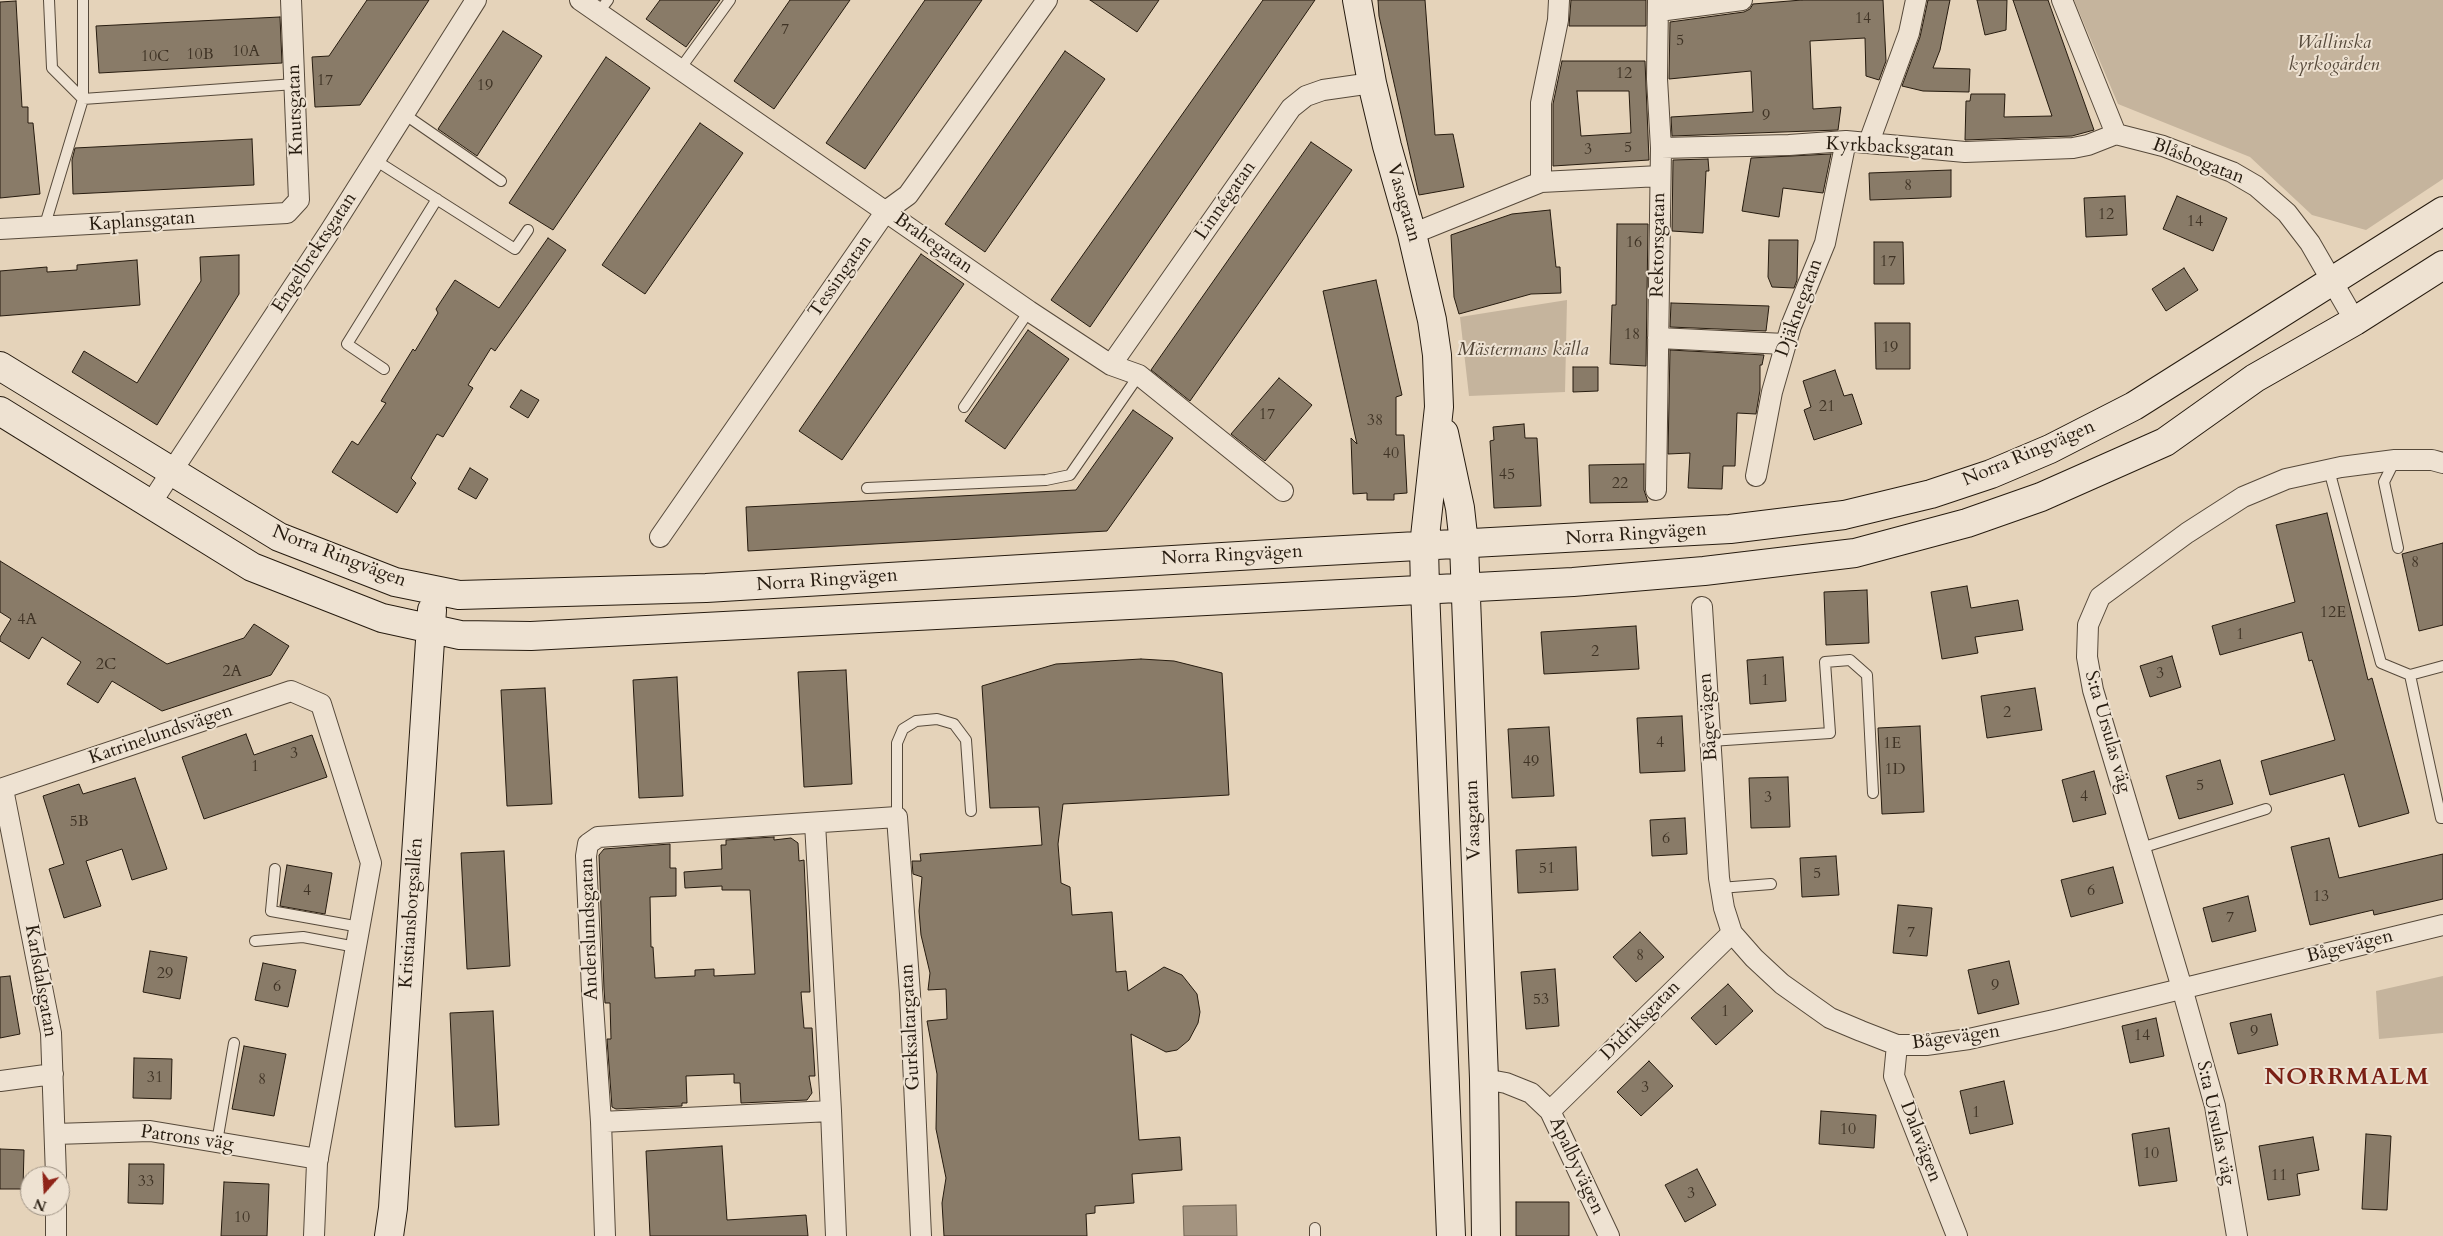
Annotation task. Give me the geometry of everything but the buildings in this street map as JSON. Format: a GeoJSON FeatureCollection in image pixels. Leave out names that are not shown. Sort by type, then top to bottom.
{"type":"FeatureCollection","features":[{"type":"Feature","properties":{"kind":"main road","name":"Vasagatan"},"geometry":{"type":"LineString","coordinates":[[1357,0],[1386,146],[1412,234],[1432,320],[1437,355],[1439,407],[1424,546],[1451,1236]]}},
{"type":"Feature","properties":{"kind":"main road","name":"Norra Ringvägen"},"geometry":{"type":"LineString","coordinates":[[0,366],[279,537],[395,582],[459,596],[706,588],[1730,529],[1844,515],[1931,494],[1991,474],[2050,449],[2134,406],[2443,211]]}},
{"type":"Feature","properties":{"kind":"main road","name":"Norra Ringvägen"},"geometry":{"type":"LineString","coordinates":[[0,412],[151,503],[252,567],[382,618],[460,635],[531,636],[1465,588],[1610,579],[1804,560],[1855,553],[1967,523],[2041,497],[2165,442],[2255,378],[2356,321],[2443,265]]}},
{"type":"Feature","properties":{"kind":"main road","name":"Vasagatan"},"geometry":{"type":"LineString","coordinates":[[1439,407],[1460,508],[1464,544],[1484,1079],[1486,1236]]}},
{"type":"Feature","properties":{"kind":"main road","name":"Kristiansborgsallén"},"geometry":{"type":"LineString","coordinates":[[389,1236],[393,1208],[430,628],[434,591]]}},
{"type":"Feature","properties":{"kind":"street","name":"Knutsgatan"},"geometry":{"type":"LineString","coordinates":[[285,213],[288,213],[299,200],[291,0]]}},
{"type":"Feature","properties":{"kind":"street","name":"Engelbrektsgatan"},"geometry":{"type":"LineString","coordinates":[[151,503],[375,160],[476,0]]}},
{"type":"Feature","properties":{"kind":"street","name":"Brahegatan"},"geometry":{"type":"LineString","coordinates":[[580,0],[603,6],[680,69],[1029,311],[1111,365],[1139,375],[1282,491]]}},
{"type":"Feature","properties":{"kind":"street"},"geometry":{"type":"LineString","coordinates":[[1541,182],[1541,103],[1558,20],[1559,0]]}},
{"type":"Feature","properties":{"kind":"street"},"geometry":{"type":"LineString","coordinates":[[1658,5],[1742,0]]}},
{"type":"Feature","properties":{"kind":"street"},"geometry":{"type":"LineString","coordinates":[[1869,142],[1909,32],[1916,0]]}},
{"type":"Feature","properties":{"kind":"street"},"geometry":{"type":"LineString","coordinates":[[2062,0],[2116,134]]}},
{"type":"Feature","properties":{"kind":"street","name":"Tessingatan"},"geometry":{"type":"LineString","coordinates":[[660,537],[886,211],[908,195],[1044,1]]}},
{"type":"Feature","properties":{"kind":"street","name":"Rektorsgatan"},"geometry":{"type":"LineString","coordinates":[[1656,490],[1661,148],[1657,78],[1658,5]]}},
{"type":"Feature","properties":{"kind":"street","name":"Linnégatan"},"geometry":{"type":"LineString","coordinates":[[1111,365],[1292,108],[1306,96],[1323,90],[1372,83]]}},
{"type":"Feature","properties":{"kind":"street","name":"Kyrkbacksgatan"},"geometry":{"type":"LineString","coordinates":[[1661,148],[1869,142],[1965,152],[2053,149],[2088,145],[2116,134]]}},
{"type":"Feature","properties":{"kind":"street","name":"Blåsbogatan"},"geometry":{"type":"LineString","coordinates":[[2116,134],[2162,146],[2232,172],[2256,186],[2287,213],[2310,243],[2356,321]]}},
{"type":"Feature","properties":{"kind":"street","name":"Djäknegatan"},"geometry":{"type":"LineString","coordinates":[[1756,476],[1772,392],[1785,344],[1825,243],[1846,142]]}},
{"type":"Feature","properties":{"kind":"street"},"geometry":{"type":"LineString","coordinates":[[1412,234],[1541,182],[1660,176]]}},
{"type":"Feature","properties":{"kind":"street","name":"Kaplansgatan"},"geometry":{"type":"LineString","coordinates":[[0,229],[285,213]]}},
{"type":"Feature","properties":{"kind":"street"},"geometry":{"type":"LineString","coordinates":[[1658,338],[1785,344]]}},
{"type":"Feature","properties":{"kind":"street","name":"S:ta Ursulas väg"},"geometry":{"type":"LineString","coordinates":[[2237,1236],[2215,1106],[2182,988],[2093,690],[2087,657],[2088,625],[2100,597],[2187,534],[2243,497],[2286,479],[2328,470],[2395,460],[2432,460],[2443,463]]}},
{"type":"Feature","properties":{"kind":"street","name":"Bågevägen"},"geometry":{"type":"LineString","coordinates":[[1702,607],[1720,888],[1732,932],[1754,958],[1782,984],[1830,1018],[1897,1045],[1926,1045],[1969,1039],[2443,925]]}},
{"type":"Feature","properties":{"kind":"street","name":"Katrinelundsvägen"},"geometry":{"type":"LineString","coordinates":[[2,789],[291,691],[321,704],[371,864],[360,926]]}},
{"type":"Feature","properties":{"kind":"street","name":"Karlsdalsgatan"},"geometry":{"type":"LineString","coordinates":[[2,789],[51,1033],[56,1166]]}},
{"type":"Feature","properties":{"kind":"street","name":"Anderslundsgatan"},"geometry":{"type":"LineString","coordinates":[[606,1236],[586,856],[588,844],[598,837],[897,817]]}},
{"type":"Feature","properties":{"kind":"street","name":"Gurksaltargatan"},"geometry":{"type":"LineString","coordinates":[[897,817],[910,994],[921,1236]]}},
{"type":"Feature","properties":{"kind":"street"},"geometry":{"type":"LineString","coordinates":[[815,823],[836,1236]]}},
{"type":"Feature","properties":{"kind":"street"},"geometry":{"type":"LineString","coordinates":[[314,1236],[318,1159],[360,926]]}},
{"type":"Feature","properties":{"kind":"street","name":"Didriksgatan"},"geometry":{"type":"LineString","coordinates":[[1550,1111],[1732,932]]}},
{"type":"Feature","properties":{"kind":"street","name":"Dalavägen"},"geometry":{"type":"LineString","coordinates":[[1897,1045],[1894,1076],[1957,1236]]}},
{"type":"Feature","properties":{"kind":"street"},"geometry":{"type":"LineString","coordinates":[[0,1081],[52,1074]]}},
{"type":"Feature","properties":{"kind":"street","name":"Apalbyvägen"},"geometry":{"type":"LineString","coordinates":[[1484,1079],[1506,1083],[1531,1093],[1550,1111],[1609,1236]]}},
{"type":"Feature","properties":{"kind":"street"},"geometry":{"type":"LineString","coordinates":[[601,1122],[831,1111]]}},
{"type":"Feature","properties":{"kind":"street","name":"Patrons väg"},"geometry":{"type":"LineString","coordinates":[[55,1134],[150,1131],[318,1159]]}},
{"type":"Feature","properties":{"kind":"street"},"geometry":{"type":"LineString","coordinates":[[56,1216],[56,1236]]}},
{"type":"Feature","properties":{"kind":"lane"},"geometry":{"type":"LineString","coordinates":[[49,0],[52,68],[83,99],[295,84]]}},
{"type":"Feature","properties":{"kind":"lane"},"geometry":{"type":"LineString","coordinates":[[44,228],[83,99],[83,0]]}},
{"type":"Feature","properties":{"kind":"lane"},"geometry":{"type":"LineString","coordinates":[[680,69],[730,0]]}},
{"type":"Feature","properties":{"kind":"lane"},"geometry":{"type":"LineString","coordinates":[[404,114],[500,181]]}},
{"type":"Feature","properties":{"kind":"lane"},"geometry":{"type":"LineString","coordinates":[[375,160],[515,249],[528,230]]}},
{"type":"Feature","properties":{"kind":"lane"},"geometry":{"type":"LineString","coordinates":[[384,369],[347,344],[438,199]]}},
{"type":"Feature","properties":{"kind":"lane"},"geometry":{"type":"LineString","coordinates":[[964,407],[1029,311]]}},
{"type":"Feature","properties":{"kind":"lane"},"geometry":{"type":"LineString","coordinates":[[867,488],[1046,480],[1070,474],[1139,375]]}},
{"type":"Feature","properties":{"kind":"lane"},"geometry":{"type":"LineString","coordinates":[[2395,460],[2384,482],[2398,548]]}},
{"type":"Feature","properties":{"kind":"lane"},"geometry":{"type":"LineString","coordinates":[[2328,470],[2381,662],[2410,675],[2443,666]]}},
{"type":"Feature","properties":{"kind":"lane"},"geometry":{"type":"LineString","coordinates":[[1711,741],[1830,733],[1825,662],[1850,660],[1867,676],[1873,793]]}},
{"type":"Feature","properties":{"kind":"lane"},"geometry":{"type":"LineString","coordinates":[[2410,675],[2441,818],[2443,818]]}},
{"type":"Feature","properties":{"kind":"lane"},"geometry":{"type":"LineString","coordinates":[[897,817],[897,743],[903,730],[916,721],[936,719],[954,724],[966,740],[971,811]]}},
{"type":"Feature","properties":{"kind":"lane"},"geometry":{"type":"LineString","coordinates":[[2140,848],[2266,809]]}},
{"type":"Feature","properties":{"kind":"lane"},"geometry":{"type":"LineString","coordinates":[[276,869],[271,911],[360,926]]}},
{"type":"Feature","properties":{"kind":"lane"},"geometry":{"type":"LineString","coordinates":[[1720,888],[1771,884]]}},
{"type":"Feature","properties":{"kind":"lane"},"geometry":{"type":"LineString","coordinates":[[255,940],[303,937],[356,947]]}},
{"type":"Feature","properties":{"kind":"lane"},"geometry":{"type":"LineString","coordinates":[[217,1142],[234,1043]]}},
{"type":"Feature","properties":{"kind":"green space","name":"Wallinska kyrkogården"},"geometry":{"type":"Polygon","coordinates":[[[2074,0],[2443,0],[2443,179],[2366,230],[2312,215],[2250,157],[2118,104],[2074,0]]]}},
{"type":"Feature","properties":{"kind":"green space","name":"Mästermans källa"},"geometry":{"type":"Polygon","coordinates":[[[1567,300],[1565,392],[1469,396],[1460,317],[1567,300]]]}},
{"type":"Feature","properties":{"kind":"green space"},"geometry":{"type":"Polygon","coordinates":[[[2443,976],[2443,1033],[2379,1039],[2376,991],[2443,976]]]}},
{"type":"Feature","properties":{"kind":"shaded area"},"geometry":{"type":"Polygon","coordinates":[[[1236,1205],[1237,1236],[1184,1236],[1183,1206],[1236,1205]]]}},
{"type":"Feature","properties":{"kind":"district","name":"NORRMALM"},"geometry":{"type":"Point","coordinates":[2347,1078]}}]}
